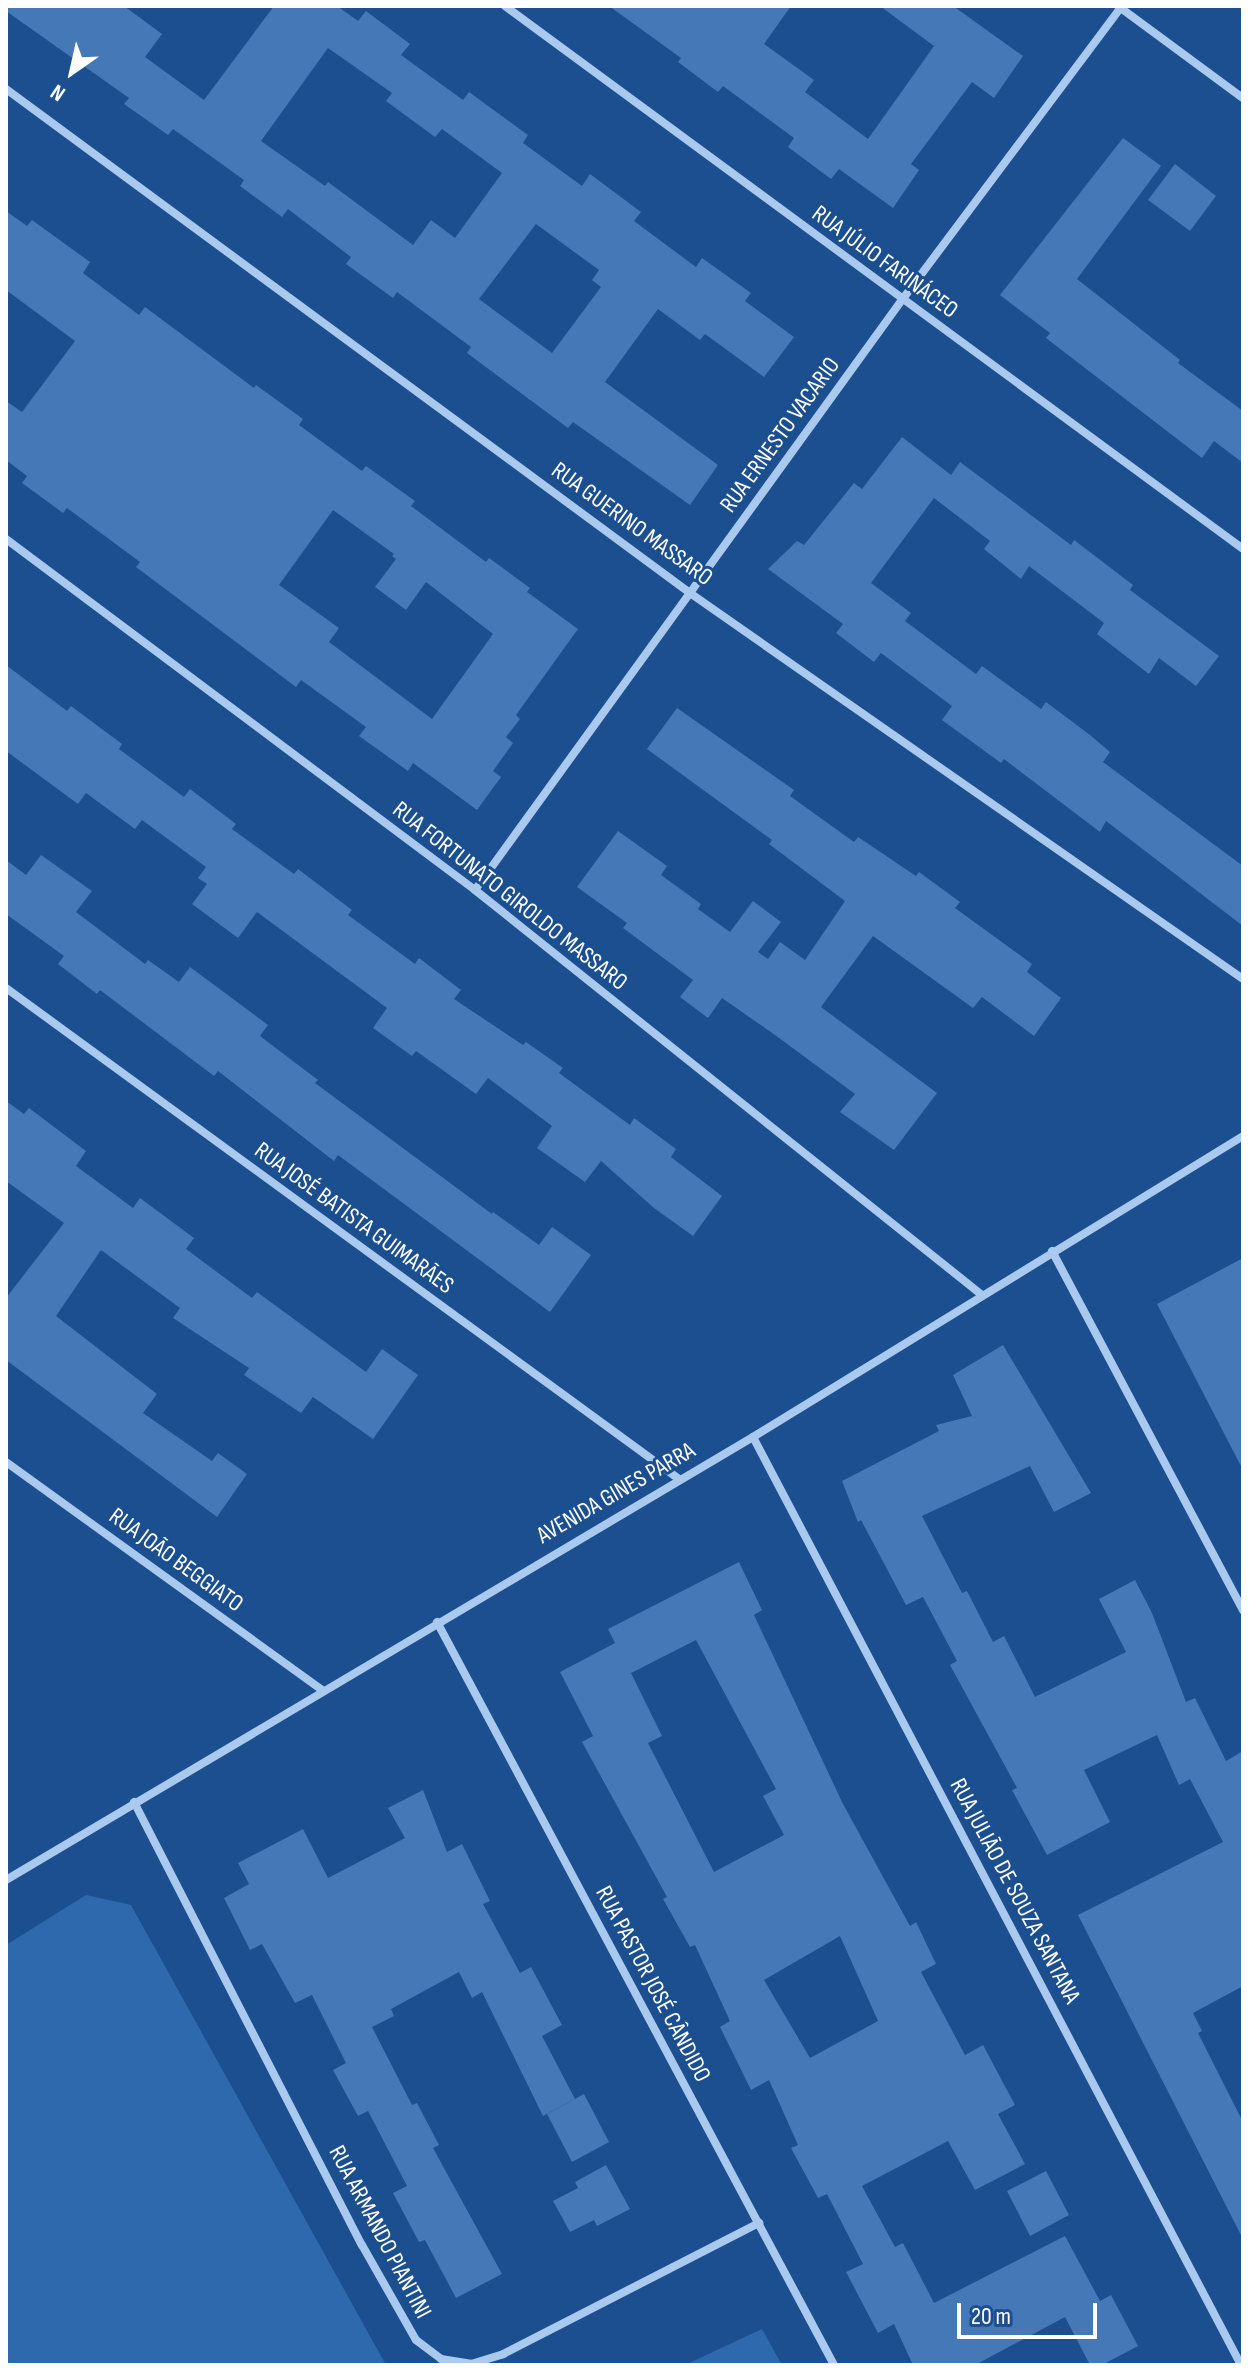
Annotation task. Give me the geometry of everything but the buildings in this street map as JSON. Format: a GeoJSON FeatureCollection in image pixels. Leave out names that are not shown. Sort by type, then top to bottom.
{"type":"FeatureCollection","features":[{"type":"Feature","properties":{"kind":"street","name":"RUA JÚLIO FARINÁCEO"},"geometry":{"type":"LineString","coordinates":[[505,6],[1243,549]]}},
{"type":"Feature","properties":{"kind":"street","name":"RUA ERNESTO VACARIO"},"geometry":{"type":"LineString","coordinates":[[475,890],[902,300],[1120,7]]}},
{"type":"Feature","properties":{"kind":"street"},"geometry":{"type":"LineString","coordinates":[[1120,7],[1243,98]]}},
{"type":"Feature","properties":{"kind":"street","name":"RUA GUERINO MASSARO"},"geometry":{"type":"LineString","coordinates":[[6,89],[690,593],[1243,979]]}},
{"type":"Feature","properties":{"kind":"street","name":"RUA FORTUNATO GIROLDO MASSARO"},"geometry":{"type":"LineString","coordinates":[[6,539],[475,890],[982,1295]]}},
{"type":"Feature","properties":{"kind":"street","name":"RUA JOSÉ BATISTA GUIMARÃES"},"geometry":{"type":"LineString","coordinates":[[6,988],[679,1479]]}},
{"type":"Feature","properties":{"kind":"street","name":"AVENIDA GINES PARRA"},"geometry":{"type":"LineString","coordinates":[[6,1880],[753,1437],[1243,1136]]}},
{"type":"Feature","properties":{"kind":"street"},"geometry":{"type":"LineString","coordinates":[[1052,1251],[1243,1610]]}},
{"type":"Feature","properties":{"kind":"street","name":"RUA JULIÃO DE SOUZA SANTANA"},"geometry":{"type":"LineString","coordinates":[[753,1437],[1241,2365]]}},
{"type":"Feature","properties":{"kind":"street","name":"RUA JOÃO BEGGIATO"},"geometry":{"type":"LineString","coordinates":[[6,1462],[323,1691]]}},
{"type":"Feature","properties":{"kind":"street","name":"RUA PASTOR JOSÉ CÂNDIDO"},"geometry":{"type":"LineString","coordinates":[[437,1622],[834,2365]]}},
{"type":"Feature","properties":{"kind":"street","name":"RUA ARMANDO PIANTINI"},"geometry":{"type":"LineString","coordinates":[[134,1802],[362,2245],[416,2340],[441,2359],[471,2364],[503,2354],[759,2223]]}},
{"type":"Feature","properties":{"kind":"shaded area"},"geometry":{"type":"Polygon","coordinates":[[[86,1895],[131,1905],[386,2365],[6,2365],[6,1945],[86,1895]]]}},
{"type":"Feature","properties":{"kind":"shaded area"},"geometry":{"type":"Polygon","coordinates":[[[762,2329],[782,2365],[685,2365],[762,2329]]]}}]}
